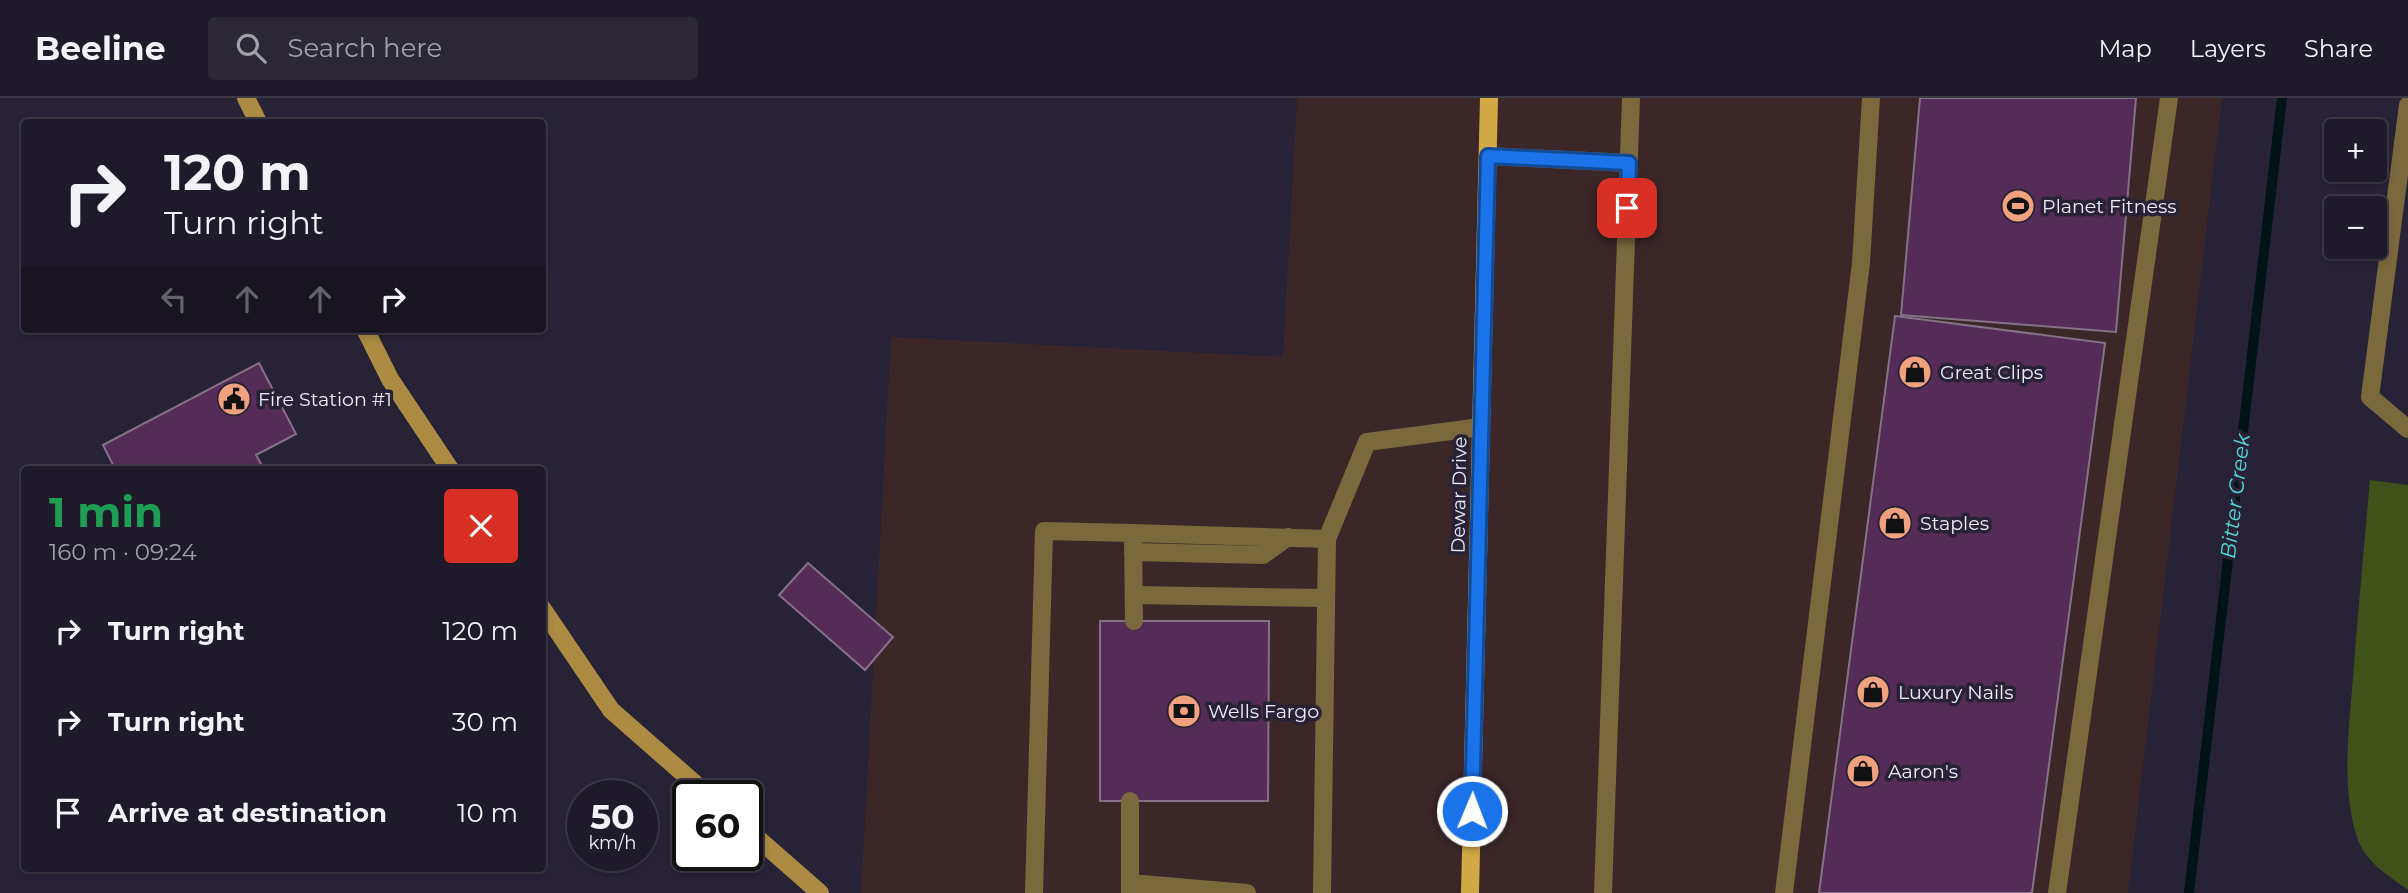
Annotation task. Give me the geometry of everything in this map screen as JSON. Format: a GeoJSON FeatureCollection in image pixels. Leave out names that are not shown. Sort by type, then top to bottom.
{"type":"FeatureCollection","features":[{"type":"Feature","properties":{"kind":"main road"},"geometry":{"type":"LineString","coordinates":[[246,98],[256,119]]}},
{"type":"Feature","properties":{"kind":"main road","name":"Dewar Drive"},"geometry":{"type":"LineString","coordinates":[[1471,893],[1489,98]]}},
{"type":"Feature","properties":{"kind":"main road"},"geometry":{"type":"LineString","coordinates":[[367,333],[390,379],[448,466]]}},
{"type":"Feature","properties":{"kind":"main road"},"geometry":{"type":"LineString","coordinates":[[546,614],[611,710],[691,780]]}},
{"type":"Feature","properties":{"kind":"main road"},"geometry":{"type":"LineString","coordinates":[[763,844],[820,893]]}},
{"type":"Feature","properties":{"kind":"street"},"geometry":{"type":"LineString","coordinates":[[1603,893],[1631,98]]}},
{"type":"Feature","properties":{"kind":"street"},"geometry":{"type":"LineString","coordinates":[[1784,893],[1861,263],[1871,98]]}},
{"type":"Feature","properties":{"kind":"street"},"geometry":{"type":"LineString","coordinates":[[2057,893],[2169,98]]}},
{"type":"Feature","properties":{"kind":"street"},"geometry":{"type":"LineString","coordinates":[[2408,105],[2404,174],[2370,397],[2408,429]]}},
{"type":"Feature","properties":{"kind":"street"},"geometry":{"type":"LineString","coordinates":[[1488,156],[1629,163]]}},
{"type":"Feature","properties":{"kind":"street"},"geometry":{"type":"LineString","coordinates":[[1322,893],[1327,539],[1367,442],[1481,427]]}},
{"type":"Feature","properties":{"kind":"street"},"geometry":{"type":"LineString","coordinates":[[1034,893],[1044,531],[1327,539]]}},
{"type":"Feature","properties":{"kind":"street"},"geometry":{"type":"LineString","coordinates":[[1133,533],[1134,621]]}},
{"type":"Feature","properties":{"kind":"street"},"geometry":{"type":"LineString","coordinates":[[1133,552],[1263,555],[1288,537]]}},
{"type":"Feature","properties":{"kind":"street"},"geometry":{"type":"LineString","coordinates":[[1134,595],[1325,598]]}},
{"type":"Feature","properties":{"kind":"street"},"geometry":{"type":"LineString","coordinates":[[1130,801],[1130,888],[1247,893]]}},
{"type":"Feature","properties":{"kind":"shaded area"},"geometry":{"type":"Polygon","coordinates":[[[1297,98],[2222,98],[2128,893],[861,893],[891,337],[1283,357],[1297,98]]]}},
{"type":"Feature","properties":{"kind":"green space"},"geometry":{"type":"Polygon","coordinates":[[[2370,480],[2408,485],[2408,890],[2378,867],[2360,846],[2349,798],[2348,738],[2370,480]]]}},
{"type":"Feature","properties":{"kind":"building","name":"Planet Fitness"},"geometry":{"type":"Polygon","coordinates":[[[1920,98],[2136,98],[2116,332],[1901,315],[1920,98]]]}},
{"type":"Feature","properties":{"kind":"building"},"geometry":{"type":"Polygon","coordinates":[[[1895,316],[2105,343],[2032,893],[1819,893],[1895,316]]]}},
{"type":"Feature","properties":{"kind":"building","name":"Fire Station #1"},"geometry":{"type":"Polygon","coordinates":[[[259,363],[296,434],[256,455],[262,466],[114,466],[103,445],[259,363]]]}},
{"type":"Feature","properties":{"kind":"building"},"geometry":{"type":"Polygon","coordinates":[[[808,563],[893,637],[865,670],[779,595],[808,563]]]}},
{"type":"Feature","properties":{"kind":"building","name":"Wells Fargo"},"geometry":{"type":"Polygon","coordinates":[[[1100,621],[1269,621],[1268,801],[1100,801],[1100,621]]]}},
{"type":"Feature","properties":{"kind":"waterway","name":"Bitter Creek"},"geometry":{"type":"LineString","coordinates":[[2189,893],[2282,98]]}},
{"type":"Feature","properties":{"kind":"place","name":"Planet Fitness"},"geometry":{"type":"Point","coordinates":[2018,206]}},
{"type":"Feature","properties":{"kind":"place","name":"Great Clips"},"geometry":{"type":"Point","coordinates":[1915,372]}},
{"type":"Feature","properties":{"kind":"place","name":"Fire Station #1"},"geometry":{"type":"Point","coordinates":[234,399]}},
{"type":"Feature","properties":{"kind":"place","name":"Staples"},"geometry":{"type":"Point","coordinates":[1895,523]}},
{"type":"Feature","properties":{"kind":"place","name":"Luxury Nails"},"geometry":{"type":"Point","coordinates":[1873,692]}},
{"type":"Feature","properties":{"kind":"place","name":"Wells Fargo"},"geometry":{"type":"Point","coordinates":[1184,711]}},
{"type":"Feature","properties":{"kind":"place","name":"Aaron's"},"geometry":{"type":"Point","coordinates":[1863,771]}},
{"type":"Feature","properties":{"kind":"route"},"geometry":{"type":"LineString","coordinates":[[1472,811],[1488,156],[1629,163],[1627,208]]}}]}
